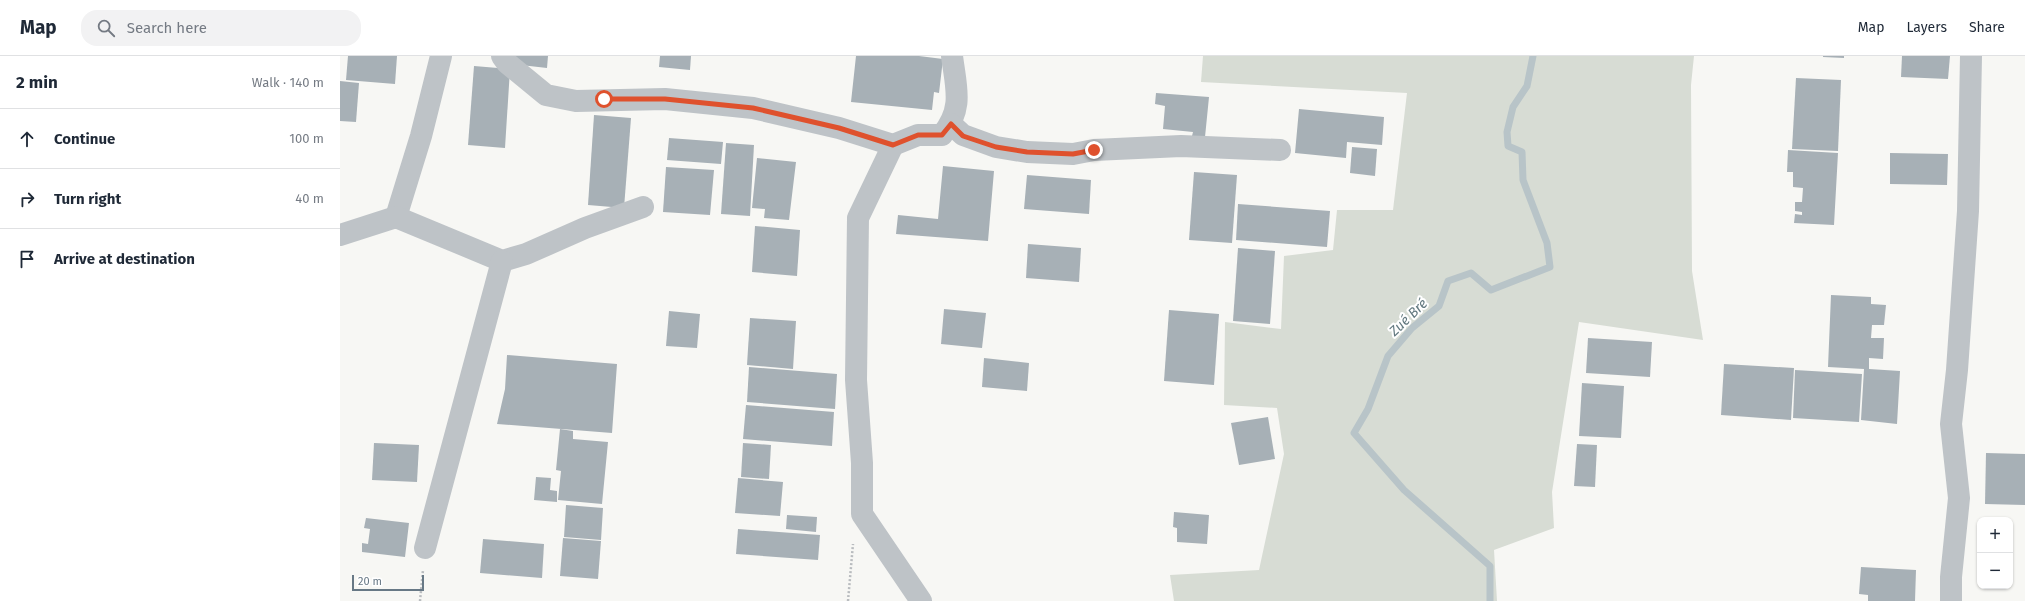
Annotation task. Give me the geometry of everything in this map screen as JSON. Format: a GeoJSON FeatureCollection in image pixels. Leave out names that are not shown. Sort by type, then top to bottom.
{"type":"FeatureCollection","features":[{"type":"Feature","properties":{"kind":"street"},"geometry":{"type":"LineString","coordinates":[[396,217],[421,136],[441,56]]}},
{"type":"Feature","properties":{"kind":"street"},"geometry":{"type":"LineString","coordinates":[[502,56],[507,63],[546,95],[576,101],[665,99],[753,108],[839,128],[893,145],[918,135],[942,135],[951,124],[958,101],[952,56]]}},
{"type":"Feature","properties":{"kind":"street"},"geometry":{"type":"LineString","coordinates":[[1951,601],[1951,577],[1959,498],[1951,424],[1957,370],[1968,211],[1971,56]]}},
{"type":"Feature","properties":{"kind":"street"},"geometry":{"type":"LineString","coordinates":[[951,124],[963,136],[996,147],[1027,152],[1073,154],[1094,150],[1181,146],[1280,150]]}},
{"type":"Feature","properties":{"kind":"street"},"geometry":{"type":"LineString","coordinates":[[893,145],[858,218],[856,380],[862,463],[862,514],[921,601]]}},
{"type":"Feature","properties":{"kind":"street"},"geometry":{"type":"LineString","coordinates":[[340,235],[396,217],[502,261],[526,254],[584,228],[643,207]]}},
{"type":"Feature","properties":{"kind":"street"},"geometry":{"type":"LineString","coordinates":[[425,548],[502,261]]}},
{"type":"Feature","properties":{"kind":"path"},"geometry":{"type":"LineString","coordinates":[[848,601],[852,549],[862,514]]}},
{"type":"Feature","properties":{"kind":"path"},"geometry":{"type":"LineString","coordinates":[[420,601],[425,548]]}},
{"type":"Feature","properties":{"kind":"shaded area"},"geometry":{"type":"Polygon","coordinates":[[[1203,56],[1694,56],[1691,85],[1692,271],[1703,340],[1579,322],[1552,492],[1554,528],[1494,550],[1497,601],[1174,601],[1170,575],[1259,570],[1284,454],[1277,408],[1224,405],[1225,322],[1281,329],[1284,256],[1333,250],[1337,210],[1393,210],[1407,93],[1201,82],[1203,56]]]}},
{"type":"Feature","properties":{"kind":"building"},"geometry":{"type":"Polygon","coordinates":[[[348,56],[397,56],[395,84],[346,80],[348,56]]]}},
{"type":"Feature","properties":{"kind":"building"},"geometry":{"type":"Polygon","coordinates":[[[512,56],[548,56],[547,68],[512,64],[512,56]]]}},
{"type":"Feature","properties":{"kind":"building"},"geometry":{"type":"Polygon","coordinates":[[[660,56],[691,56],[690,70],[659,67],[660,56]]]}},
{"type":"Feature","properties":{"kind":"building"},"geometry":{"type":"Polygon","coordinates":[[[856,56],[919,56],[943,59],[939,93],[934,92],[932,110],[851,102],[856,56]]]}},
{"type":"Feature","properties":{"kind":"building"},"geometry":{"type":"Polygon","coordinates":[[[1844,56],[1844,58],[1823,57],[1844,56]]]}},
{"type":"Feature","properties":{"kind":"building"},"geometry":{"type":"Polygon","coordinates":[[[1902,56],[1950,56],[1948,79],[1901,77],[1902,56]]]}},
{"type":"Feature","properties":{"kind":"building"},"geometry":{"type":"Polygon","coordinates":[[[474,66],[510,69],[505,148],[468,145],[474,66]]]}},
{"type":"Feature","properties":{"kind":"building"},"geometry":{"type":"Polygon","coordinates":[[[1796,78],[1841,80],[1838,151],[1792,149],[1796,78]]]}},
{"type":"Feature","properties":{"kind":"building"},"geometry":{"type":"Polygon","coordinates":[[[340,81],[359,83],[356,122],[340,121],[340,81]]]}},
{"type":"Feature","properties":{"kind":"building"},"geometry":{"type":"Polygon","coordinates":[[[1156,93],[1209,97],[1205,137],[1192,136],[1193,132],[1163,129],[1165,106],[1155,104],[1156,93]]]}},
{"type":"Feature","properties":{"kind":"building"},"geometry":{"type":"Polygon","coordinates":[[[1299,109],[1384,117],[1382,145],[1347,142],[1346,158],[1295,153],[1299,109]]]}},
{"type":"Feature","properties":{"kind":"building"},"geometry":{"type":"Polygon","coordinates":[[[594,115],[631,118],[624,208],[588,205],[594,115]]]}},
{"type":"Feature","properties":{"kind":"building"},"geometry":{"type":"Polygon","coordinates":[[[669,138],[723,142],[721,164],[667,160],[669,138]]]}},
{"type":"Feature","properties":{"kind":"building"},"geometry":{"type":"Polygon","coordinates":[[[726,143],[754,145],[750,216],[721,214],[726,143]]]}},
{"type":"Feature","properties":{"kind":"building"},"geometry":{"type":"Polygon","coordinates":[[[1352,147],[1377,149],[1375,176],[1350,173],[1352,147]]]}},
{"type":"Feature","properties":{"kind":"building"},"geometry":{"type":"Polygon","coordinates":[[[1788,150],[1838,153],[1834,225],[1794,223],[1795,214],[1802,215],[1802,212],[1795,211],[1795,202],[1802,202],[1803,188],[1793,187],[1793,172],[1787,172],[1788,150]]]}},
{"type":"Feature","properties":{"kind":"building"},"geometry":{"type":"Polygon","coordinates":[[[1890,153],[1948,154],[1947,185],[1890,184],[1890,153]]]}},
{"type":"Feature","properties":{"kind":"building"},"geometry":{"type":"Polygon","coordinates":[[[757,158],[796,162],[789,220],[764,218],[765,209],[752,208],[757,158]]]}},
{"type":"Feature","properties":{"kind":"building"},"geometry":{"type":"Polygon","coordinates":[[[943,166],[994,171],[988,241],[896,234],[898,215],[938,219],[943,166]]]}},
{"type":"Feature","properties":{"kind":"building"},"geometry":{"type":"Polygon","coordinates":[[[666,167],[714,170],[710,215],[663,212],[666,167]]]}},
{"type":"Feature","properties":{"kind":"building"},"geometry":{"type":"Polygon","coordinates":[[[1194,172],[1237,175],[1232,243],[1189,240],[1194,172]]]}},
{"type":"Feature","properties":{"kind":"building"},"geometry":{"type":"Polygon","coordinates":[[[1027,175],[1091,180],[1089,214],[1024,209],[1027,175]]]}},
{"type":"Feature","properties":{"kind":"building"},"geometry":{"type":"Polygon","coordinates":[[[1238,204],[1330,211],[1327,247],[1236,240],[1238,204]]]}},
{"type":"Feature","properties":{"kind":"building"},"geometry":{"type":"Polygon","coordinates":[[[755,226],[800,230],[797,276],[752,272],[755,226]]]}},
{"type":"Feature","properties":{"kind":"building"},"geometry":{"type":"Polygon","coordinates":[[[1028,244],[1081,248],[1079,282],[1026,278],[1028,244]]]}},
{"type":"Feature","properties":{"kind":"building"},"geometry":{"type":"Polygon","coordinates":[[[1238,248],[1275,251],[1270,324],[1233,321],[1238,248]]]}},
{"type":"Feature","properties":{"kind":"building"},"geometry":{"type":"Polygon","coordinates":[[[1831,295],[1871,297],[1871,304],[1886,305],[1884,325],[1872,325],[1871,338],[1884,338],[1883,359],[1869,358],[1869,369],[1900,371],[1897,424],[1861,420],[1864,369],[1828,367],[1831,295]]]}},
{"type":"Feature","properties":{"kind":"building"},"geometry":{"type":"Polygon","coordinates":[[[944,309],[986,313],[982,348],[941,344],[944,309]]]}},
{"type":"Feature","properties":{"kind":"building"},"geometry":{"type":"Polygon","coordinates":[[[1169,310],[1219,314],[1214,385],[1164,381],[1169,310]]]}},
{"type":"Feature","properties":{"kind":"building"},"geometry":{"type":"Polygon","coordinates":[[[669,311],[700,314],[697,348],[666,346],[669,311]]]}},
{"type":"Feature","properties":{"kind":"building"},"geometry":{"type":"Polygon","coordinates":[[[750,318],[796,321],[793,369],[747,365],[750,318]]]}},
{"type":"Feature","properties":{"kind":"building"},"geometry":{"type":"Polygon","coordinates":[[[1588,338],[1652,342],[1650,377],[1586,373],[1588,338]]]}},
{"type":"Feature","properties":{"kind":"building"},"geometry":{"type":"Polygon","coordinates":[[[507,355],[617,364],[612,433],[497,424],[505,389],[507,355]]]}},
{"type":"Feature","properties":{"kind":"building"},"geometry":{"type":"Polygon","coordinates":[[[984,358],[1029,363],[1027,391],[982,387],[984,358]]]}},
{"type":"Feature","properties":{"kind":"building"},"geometry":{"type":"Polygon","coordinates":[[[1724,364],[1794,368],[1791,420],[1721,415],[1724,364]]]}},
{"type":"Feature","properties":{"kind":"building"},"geometry":{"type":"Polygon","coordinates":[[[749,367],[837,374],[835,409],[747,402],[749,367]]]}},
{"type":"Feature","properties":{"kind":"building"},"geometry":{"type":"Polygon","coordinates":[[[1795,370],[1862,374],[1859,422],[1793,418],[1795,370]]]}},
{"type":"Feature","properties":{"kind":"building"},"geometry":{"type":"Polygon","coordinates":[[[1582,383],[1624,386],[1621,438],[1579,436],[1582,383]]]}},
{"type":"Feature","properties":{"kind":"building"},"geometry":{"type":"Polygon","coordinates":[[[746,405],[834,412],[832,446],[743,439],[746,405]]]}},
{"type":"Feature","properties":{"kind":"building"},"geometry":{"type":"Polygon","coordinates":[[[1268,417],[1275,459],[1239,465],[1231,423],[1268,417]]]}},
{"type":"Feature","properties":{"kind":"building"},"geometry":{"type":"Polygon","coordinates":[[[560,429],[573,431],[573,439],[608,442],[602,504],[558,500],[561,471],[556,470],[560,429]]]}},
{"type":"Feature","properties":{"kind":"building"},"geometry":{"type":"Polygon","coordinates":[[[374,443],[419,445],[417,482],[372,480],[374,443]]]}},
{"type":"Feature","properties":{"kind":"building"},"geometry":{"type":"Polygon","coordinates":[[[743,443],[771,445],[769,479],[741,477],[743,443]]]}},
{"type":"Feature","properties":{"kind":"building"},"geometry":{"type":"Polygon","coordinates":[[[1577,444],[1597,445],[1595,487],[1574,486],[1577,444]]]}},
{"type":"Feature","properties":{"kind":"building"},"geometry":{"type":"Polygon","coordinates":[[[1986,453],[2025,454],[2025,505],[1985,504],[1986,453]]]}},
{"type":"Feature","properties":{"kind":"building"},"geometry":{"type":"Polygon","coordinates":[[[536,477],[551,478],[550,490],[557,491],[557,502],[534,500],[536,477]]]}},
{"type":"Feature","properties":{"kind":"building"},"geometry":{"type":"Polygon","coordinates":[[[738,478],[783,482],[780,516],[735,513],[738,478]]]}},
{"type":"Feature","properties":{"kind":"building"},"geometry":{"type":"Polygon","coordinates":[[[566,505],[603,508],[601,540],[564,537],[566,505]]]}},
{"type":"Feature","properties":{"kind":"building"},"geometry":{"type":"Polygon","coordinates":[[[1174,512],[1209,515],[1207,544],[1177,542],[1177,528],[1173,527],[1174,512]]]}},
{"type":"Feature","properties":{"kind":"building"},"geometry":{"type":"Polygon","coordinates":[[[787,515],[817,517],[816,532],[786,529],[787,515]]]}},
{"type":"Feature","properties":{"kind":"building"},"geometry":{"type":"Polygon","coordinates":[[[366,518],[409,523],[405,557],[362,552],[362,543],[368,544],[370,529],[364,528],[366,518]]]}},
{"type":"Feature","properties":{"kind":"building"},"geometry":{"type":"Polygon","coordinates":[[[738,529],[820,535],[818,560],[736,554],[738,529]]]}},
{"type":"Feature","properties":{"kind":"building"},"geometry":{"type":"Polygon","coordinates":[[[563,538],[601,541],[598,579],[560,576],[563,538]]]}},
{"type":"Feature","properties":{"kind":"building"},"geometry":{"type":"Polygon","coordinates":[[[483,539],[544,544],[542,578],[480,573],[483,539]]]}},
{"type":"Feature","properties":{"kind":"building"},"geometry":{"type":"Polygon","coordinates":[[[1861,567],[1916,570],[1915,601],[1868,601],[1868,595],[1859,594],[1861,567]]]}},
{"type":"Feature","properties":{"kind":"waterway","name":"Zué Bré"},"geometry":{"type":"LineString","coordinates":[[1490,601],[1490,566],[1404,490],[1354,433],[1368,409],[1388,356],[1412,328],[1439,306],[1448,281],[1471,273],[1491,290],[1550,267],[1547,243],[1523,180],[1522,152],[1508,146],[1507,132],[1513,107],[1527,86],[1533,56]]}},
{"type":"Feature","properties":{"kind":"route"},"geometry":{"type":"LineString","coordinates":[[604,99],[665,99],[753,108],[839,128],[893,145],[918,135],[942,135],[951,124],[963,136],[996,147],[1027,152],[1073,154],[1094,150]]}}]}
